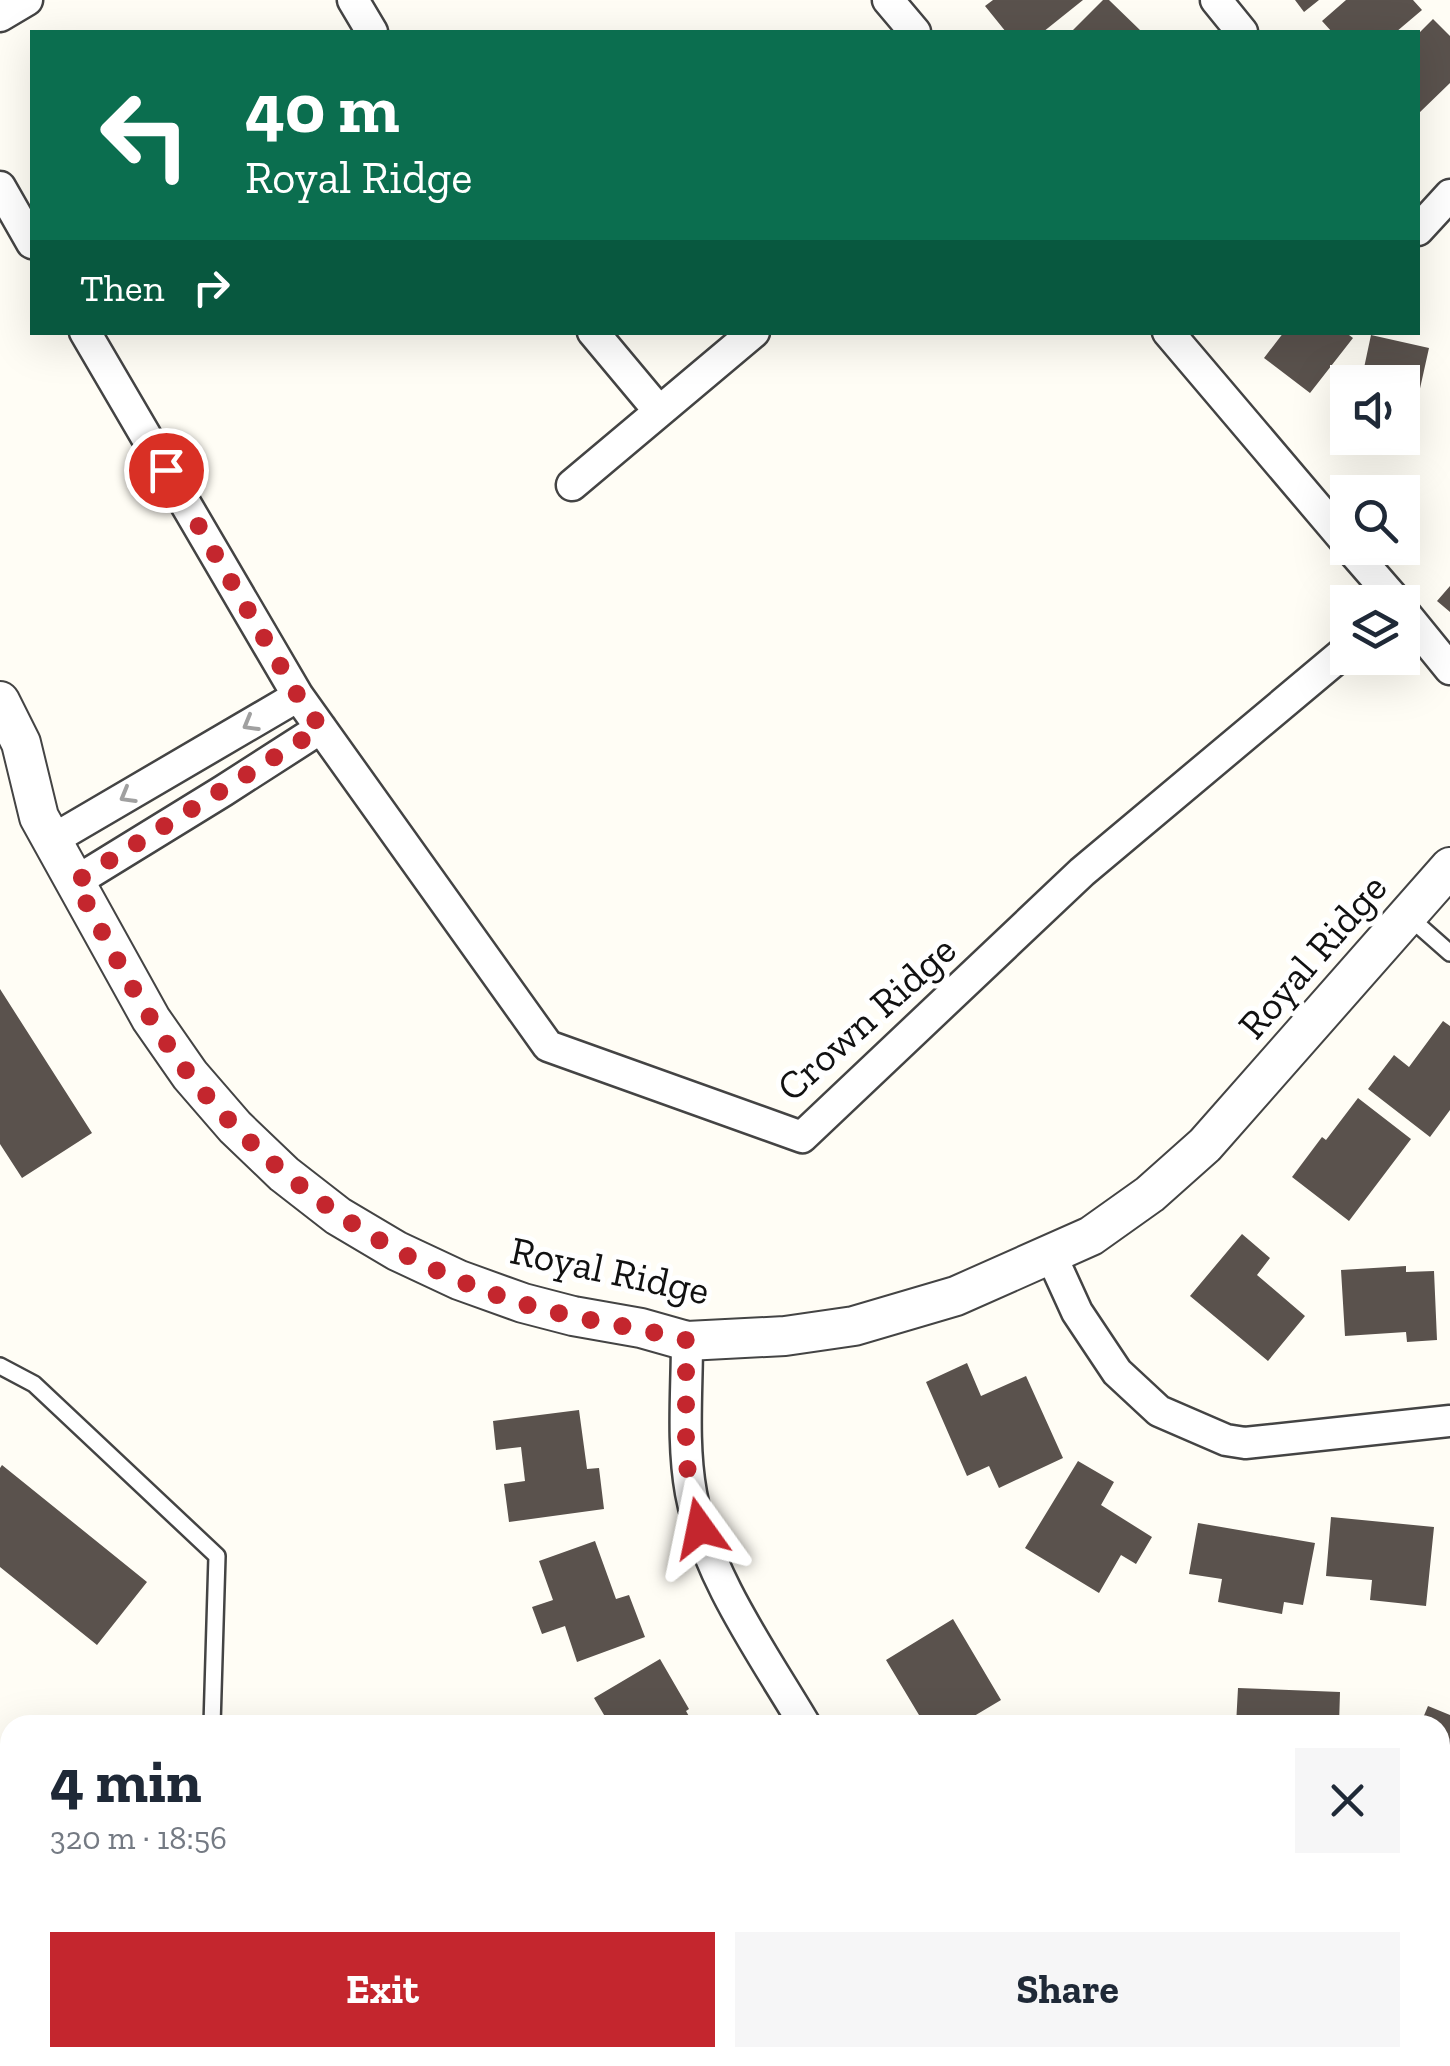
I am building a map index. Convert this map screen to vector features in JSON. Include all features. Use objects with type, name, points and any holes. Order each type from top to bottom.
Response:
[{"type":"street","points":[[0,16],[27,0]]},
{"type":"street","points":[[353,0],[371,30]]},
{"type":"street","points":[[888,0],[913,30]]},
{"type":"street","points":[[1216,0],[1240,30]]},
{"type":"street","points":[[0,188],[30,240]]},
{"type":"street","points":[[1420,228],[1450,195]]},
{"type":"street","name":"Crown Ridge","points":[[87,335],[298,696],[548,1046],[802,1137],[1082,872],[1330,664]]},
{"type":"street","points":[[596,335],[659,411]]},
{"type":"street","points":[[572,485],[750,335]]},
{"type":"street","points":[[1171,335],[1330,524]]},
{"type":"street","points":[[1365,565],[1382,585]]},
{"type":"street","points":[[1420,632],[1450,669]]},
{"type":"street","points":[[45,829],[298,696]]},
{"type":"street","name":"Royal Ridge","points":[[0,700],[21,743],[45,829],[152,1018],[190,1075],[272,1162],[338,1216],[397,1251],[459,1280],[556,1312],[686,1340],[785,1336],[854,1326],[956,1296],[1091,1236],[1150,1194],[1205,1146],[1450,868]]},
{"type":"street","points":[[75,882],[321,728]]},
{"type":"street","name":"Royal Ridge","points":[[0,782],[45,829]]},
{"type":"street","points":[[1051,1255],[1077,1312],[1117,1372],[1159,1411],[1226,1440],[1245,1443],[1450,1421]]},
{"type":"street","points":[[686,1340],[686,1462],[700,1528],[725,1588],[799,1715]]},
{"type":"lane","points":[[1407,916],[1450,953]]},
{"type":"lane","points":[[0,1366],[34,1384],[217,1556],[212,1715]]},
{"type":"building","points":[[993,0],[1083,0],[1046,30],[1004,30],[985,6]]},
{"type":"building","points":[[1103,0],[1109,0],[1140,30],[1073,30]]},
{"type":"building","points":[[1295,0],[1319,0],[1304,12]]},
{"type":"building","points":[[1346,0],[1413,0],[1422,10],[1398,30],[1330,30],[1322,21]]},
{"type":"building","points":[[1433,19],[1450,36],[1450,83],[1420,112],[1420,32]]},
{"type":"building","points":[[1282,335],[1349,335],[1353,338],[1310,393],[1264,358]]},
{"type":"building","points":[[1371,335],[1429,348],[1420,388],[1420,365],[1365,365]]},
{"type":"building","points":[[1450,586],[1450,612],[1437,601]]},
{"type":"building","points":[[0,989],[92,1133],[22,1178],[0,1144]]},
{"type":"building","points":[[1443,1021],[1450,1026],[1450,1110],[1430,1137],[1368,1089],[1394,1055],[1409,1067]]},
{"type":"building","points":[[1358,1098],[1411,1139],[1349,1221],[1292,1177]]},
{"type":"building","points":[[1242,1234],[1270,1258],[1257,1275],[1305,1316],[1268,1361],[1190,1296]]},
{"type":"building","points":[[1406,1266],[1406,1272],[1434,1271],[1437,1340],[1407,1342],[1406,1332],[1345,1336],[1341,1270]]},
{"type":"building","points":[[967,1363],[981,1396],[1026,1376],[1063,1458],[999,1488],[989,1466],[967,1476],[926,1382]]},
{"type":"building","points":[[579,1410],[587,1469],[599,1468],[604,1509],[509,1522],[504,1484],[525,1481],[521,1447],[496,1450],[493,1421]]},
{"type":"building","points":[[1078,1461],[1114,1482],[1101,1505],[1152,1537],[1136,1564],[1121,1555],[1099,1593],[1025,1548]]},
{"type":"building","points":[[2,1465],[147,1582],[97,1645],[0,1567]]},
{"type":"building","points":[[1331,1517],[1434,1527],[1426,1606],[1370,1600],[1372,1580],[1326,1576]]},
{"type":"building","points":[[1198,1523],[1315,1543],[1303,1605],[1284,1602],[1282,1614],[1218,1602],[1222,1579],[1189,1574]]},
{"type":"building","points":[[595,1541],[616,1599],[629,1595],[645,1637],[577,1662],[565,1626],[542,1634],[532,1607],[553,1600],[539,1561]]},
{"type":"building","points":[[953,1619],[1001,1700],[976,1715],[919,1715],[886,1660]]},
{"type":"building","points":[[660,1659],[689,1709],[688,1715],[604,1715],[594,1698]]},
{"type":"building","points":[[1238,1688],[1340,1692],[1339,1715],[1237,1715]]},
{"type":"building","points":[[1428,1706],[1450,1715],[1424,1715]]},
{"type":"route","points":[[166,470],[298,696],[321,728],[75,882],[152,1018],[190,1075],[235,1127],[284,1174],[338,1216],[397,1251],[459,1280],[523,1303],[686,1340],[686,1462],[700,1528]]}]
